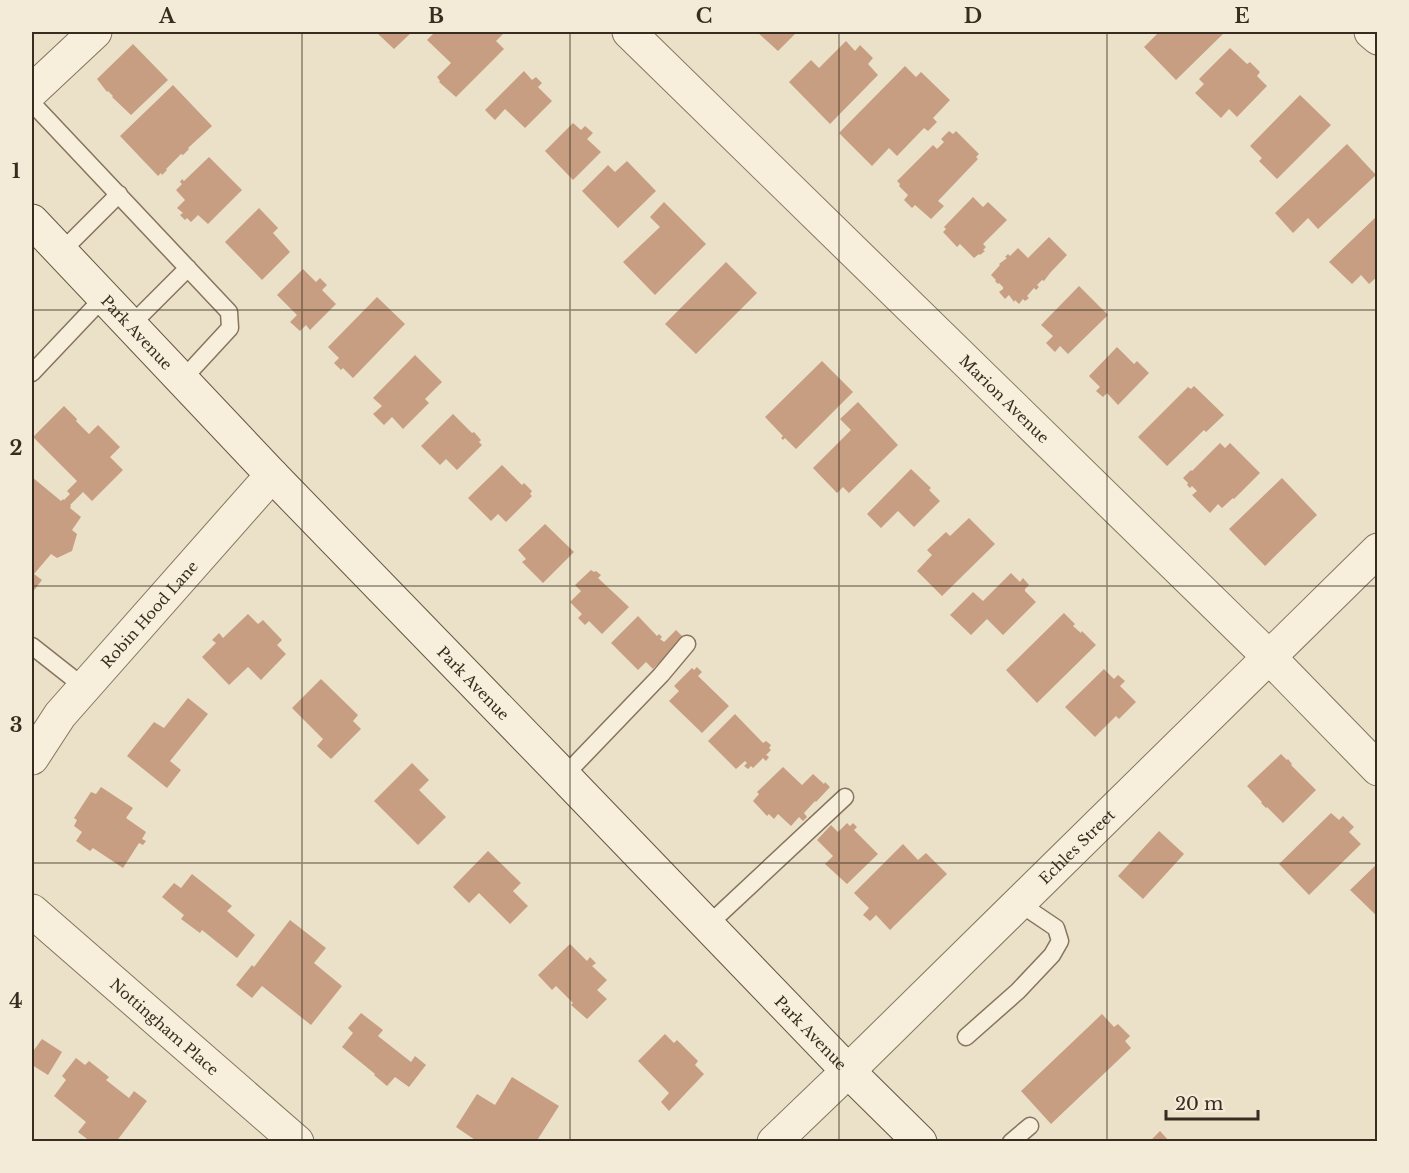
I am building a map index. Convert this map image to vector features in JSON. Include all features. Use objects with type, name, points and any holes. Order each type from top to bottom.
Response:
[{"type":"street","points":[[32,91],[95,32]]},
{"type":"street","name":"Marion Avenue","points":[[628,32],[1269,657],[1377,769]]},
{"type":"street","points":[[1371,32],[1377,38]]},
{"type":"street","name":"Park Avenue","points":[[32,221],[272,474],[848,1071],[920,1142]]},
{"type":"street","name":"Robin Hood Lane","points":[[32,759],[60,715],[272,474]]},
{"type":"street","name":"Echles Street","points":[[774,1142],[1377,550]]},
{"type":"street","name":"Nottingham Place","points":[[32,911],[297,1142]]},
{"type":"lane","points":[[32,103],[229,312],[230,328],[182,380]]},
{"type":"lane","points":[[61,252],[119,194]]},
{"type":"lane","points":[[130,326],[188,268]]},
{"type":"lane","points":[[32,373],[104,297]]},
{"type":"lane","points":[[564,776],[661,675],[687,644]]},
{"type":"lane","points":[[32,646],[84,687]]},
{"type":"lane","points":[[708,926],[845,797]]},
{"type":"lane","points":[[966,1037],[1018,991],[1052,955],[1060,941],[1056,928],[1019,903]]},
{"type":"lane","points":[[1011,1142],[1030,1126]]},
{"type":"building","points":[[376,32],[412,32],[394,49]]},
{"type":"building","points":[[435,32],[502,32],[504,33],[496,41],[504,49],[456,97],[439,82],[437,77],[451,63],[427,40]]},
{"type":"building","points":[[757,32],[797,32],[778,51]]},
{"type":"building","points":[[1159,32],[1225,32],[1176,80],[1144,47]]},
{"type":"building","points":[[846,41],[855,51],[860,45],[873,58],[868,64],[878,75],[830,124],[789,82],[811,60],[819,68]]},
{"type":"building","points":[[133,44],[168,80],[131,115],[97,79]]},
{"type":"building","points":[[1230,48],[1247,64],[1250,62],[1260,72],[1257,76],[1267,86],[1237,117],[1229,109],[1221,118],[1195,93],[1204,84],[1199,79]]},
{"type":"building","points":[[905,66],[916,77],[921,72],[950,100],[933,118],[937,122],[928,131],[924,128],[897,156],[889,148],[872,166],[839,133]]},
{"type":"building","points":[[524,71],[532,80],[536,77],[542,83],[538,87],[552,101],[525,128],[505,109],[495,120],[485,110]]},
{"type":"building","points":[[173,85],[212,126],[162,175],[161,173],[158,176],[120,136]]},
{"type":"building","points":[[1300,95],[1331,125],[1277,179],[1259,161],[1262,158],[1250,146]]},
{"type":"building","points":[[573,123],[581,130],[585,126],[593,133],[587,139],[601,152],[573,180],[545,151]]},
{"type":"building","points":[[949,131],[953,134],[956,131],[979,154],[976,157],[978,159],[938,201],[944,206],[931,219],[915,205],[912,208],[904,200],[908,195],[897,181],[933,145],[937,149],[944,142],[941,139]]},
{"type":"building","points":[[1347,144],[1376,175],[1318,229],[1308,218],[1293,233],[1275,213]]},
{"type":"building","points":[[209,157],[242,190],[208,224],[198,215],[191,222],[180,215],[183,213],[177,208],[185,200],[176,190],[182,184],[180,182],[182,179],[184,181]]},
{"type":"building","points":[[627,161],[656,191],[618,228],[582,191],[608,165],[615,172]]},
{"type":"building","points":[[973,197],[983,207],[988,202],[1007,220],[983,244],[986,247],[983,250],[985,251],[974,258],[960,244],[957,247],[943,232],[946,229],[944,227]]},
{"type":"building","points":[[664,202],[706,244],[655,295],[623,262],[660,227],[650,217]]},
{"type":"building","points":[[259,208],[278,228],[273,233],[290,252],[262,280],[225,242]]},
{"type":"building","points":[[1378,215],[1378,276],[1369,284],[1361,275],[1352,284],[1329,262]]},
{"type":"building","points":[[1049,237],[1067,255],[1044,281],[1042,280],[1037,285],[1039,287],[1036,290],[1034,288],[1025,301],[1023,299],[1019,304],[1015,300],[1014,302],[1009,295],[1005,299],[999,292],[1003,287],[991,275],[1008,254],[1010,256],[1018,248],[1028,258]]},
{"type":"building","points":[[726,262],[757,293],[696,354],[665,324]]},
{"type":"building","points":[[303,269],[316,282],[320,278],[327,285],[322,290],[336,304],[310,330],[306,325],[300,331],[290,322],[297,315],[277,295]]},
{"type":"building","points":[[1079,286],[1108,315],[1068,354],[1060,346],[1055,352],[1046,343],[1053,336],[1041,325]]},
{"type":"building","points":[[377,297],[405,324],[353,378],[334,363],[339,358],[328,347]]},
{"type":"building","points":[[1117,347],[1134,364],[1137,361],[1149,373],[1118,405],[1107,393],[1103,397],[1096,391],[1100,387],[1089,376]]},
{"type":"building","points":[[415,355],[442,382],[425,399],[429,403],[403,429],[392,417],[384,425],[373,414],[382,406],[373,398]]},
{"type":"building","points":[[822,361],[853,392],[796,449],[785,438],[783,440],[781,438],[783,436],[765,417]]},
{"type":"building","points":[[1194,386],[1224,415],[1206,432],[1204,430],[1167,466],[1138,437],[1188,387],[1191,389]]},
{"type":"building","points":[[858,402],[898,445],[849,493],[843,487],[837,493],[813,468],[851,430],[840,419]]},
{"type":"building","points":[[64,406],[89,434],[98,425],[120,447],[110,457],[123,470],[92,501],[83,492],[70,505],[70,508],[81,517],[72,530],[77,534],[72,551],[57,558],[51,554],[34,574],[42,580],[32,593],[32,477],[61,501],[70,494],[67,491],[77,481],[33,437]]},
{"type":"building","points":[[453,414],[472,433],[474,432],[482,445],[457,470],[446,459],[440,465],[421,446]]},
{"type":"building","points":[[1220,443],[1225,448],[1230,443],[1260,473],[1234,499],[1222,508],[1218,504],[1210,513],[1192,495],[1197,491],[1192,486],[1190,488],[1183,478]]},
{"type":"building","points":[[502,465],[522,485],[524,483],[532,491],[530,494],[532,496],[506,522],[498,514],[491,521],[468,498]]},
{"type":"building","points":[[911,469],[931,488],[929,490],[940,501],[914,527],[898,511],[881,528],[867,514]]},
{"type":"building","points":[[1282,478],[1317,515],[1265,566],[1229,529]]},
{"type":"building","points":[[969,518],[995,544],[942,596],[917,571],[932,555],[927,550],[946,532],[950,536]]},
{"type":"building","points":[[545,524],[574,552],[543,583],[522,562],[526,559],[518,550]]},
{"type":"building","points":[[591,570],[601,575],[598,578],[629,607],[602,634],[589,621],[585,625],[578,618],[582,614],[570,602],[581,591],[575,585]]},
{"type":"building","points":[[1011,573],[1020,582],[1023,578],[1029,585],[1025,591],[1036,602],[1003,635],[987,619],[971,635],[950,615],[973,592],[983,601]]},
{"type":"building","points":[[1064,613],[1075,624],[1073,626],[1081,633],[1082,631],[1096,645],[1037,703],[1006,670]]},
{"type":"building","points":[[248,614],[258,624],[263,620],[282,640],[277,645],[286,654],[261,680],[248,667],[229,685],[202,657],[216,643],[212,640],[219,633],[223,638]]},
{"type":"building","points":[[638,616],[657,636],[659,634],[662,637],[660,639],[664,642],[676,630],[684,638],[653,669],[646,662],[638,670],[611,643]]},
{"type":"building","points":[[697,667],[702,672],[698,676],[729,706],[702,733],[669,701],[679,691],[674,686],[692,668],[694,670]]},
{"type":"building","points":[[1104,669],[1114,679],[1118,675],[1125,681],[1120,686],[1136,702],[1119,719],[1116,716],[1095,737],[1065,707]]},
{"type":"building","points":[[321,679],[358,715],[353,721],[361,729],[331,759],[317,746],[323,739],[292,708]]},
{"type":"building","points":[[188,698],[208,714],[170,761],[181,770],[167,788],[127,756],[154,722],[164,728]]},
{"type":"building","points":[[735,714],[763,743],[766,741],[771,745],[766,761],[763,758],[753,768],[751,766],[748,769],[744,766],[747,763],[745,761],[736,769],[708,741]]},
{"type":"building","points":[[1281,754],[1316,790],[1283,823],[1261,803],[1247,786]]},
{"type":"building","points":[[412,763],[429,780],[419,790],[446,817],[418,845],[374,801]]},
{"type":"building","points":[[783,767],[802,785],[813,774],[830,787],[804,813],[807,817],[803,821],[799,817],[791,826],[778,814],[774,819],[769,814],[767,816],[753,801],[759,794],[757,792]]},
{"type":"building","points":[[101,787],[133,808],[126,818],[146,832],[142,839],[146,841],[143,845],[139,843],[123,868],[93,848],[90,851],[76,841],[82,832],[74,826],[77,820],[74,818],[91,792],[96,794]]},
{"type":"building","points":[[1331,813],[1339,820],[1343,816],[1354,827],[1349,832],[1361,844],[1309,895],[1279,864]]},
{"type":"building","points":[[847,823],[850,826],[853,823],[857,827],[854,830],[878,854],[847,884],[825,864],[833,856],[817,840],[831,825],[838,832]]},
{"type":"building","points":[[1159,831],[1184,854],[1143,899],[1118,876]]},
{"type":"building","points":[[903,844],[918,860],[926,853],[947,874],[890,930],[876,915],[870,921],[863,915],[869,908],[854,893]]},
{"type":"building","points":[[488,851],[521,883],[513,891],[528,906],[510,924],[479,893],[469,903],[453,887]]},
{"type":"building","points":[[1378,863],[1378,917],[1350,890]]},
{"type":"building","points":[[192,874],[232,906],[227,911],[255,935],[237,958],[202,930],[200,933],[181,919],[184,915],[162,897],[174,883],[181,888]]},
{"type":"building","points":[[290,920],[326,948],[314,963],[342,986],[311,1025],[262,986],[252,998],[236,985],[252,965],[254,967]]},
{"type":"building","points":[[570,944],[587,961],[590,957],[596,963],[592,966],[607,980],[597,990],[607,999],[587,1019],[571,1005],[573,1003],[556,986],[552,990],[538,975]]},
{"type":"building","points":[[361,1013],[383,1030],[378,1036],[411,1062],[415,1056],[426,1065],[409,1087],[395,1077],[387,1086],[342,1047],[353,1033],[348,1028]]},
{"type":"building","points":[[1102,1014],[1114,1027],[1118,1024],[1130,1036],[1125,1041],[1131,1048],[1051,1124],[1021,1091]]},
{"type":"building","points":[[665,1034],[674,1043],[677,1040],[698,1061],[695,1065],[704,1074],[669,1111],[661,1102],[669,1093],[638,1061]]},
{"type":"building","points":[[42,1039],[62,1052],[48,1075],[32,1065],[32,1048],[34,1050]]},
{"type":"building","points":[[76,1058],[85,1065],[89,1061],[109,1077],[106,1080],[129,1098],[134,1091],[147,1101],[116,1142],[91,1142],[78,1132],[86,1122],[54,1096],[66,1080],[62,1076]]},
{"type":"building","points":[[512,1077],[559,1106],[536,1142],[478,1142],[456,1127],[477,1094],[495,1105]]},
{"type":"building","points":[[1160,1131],[1170,1142],[1149,1142]]}]
